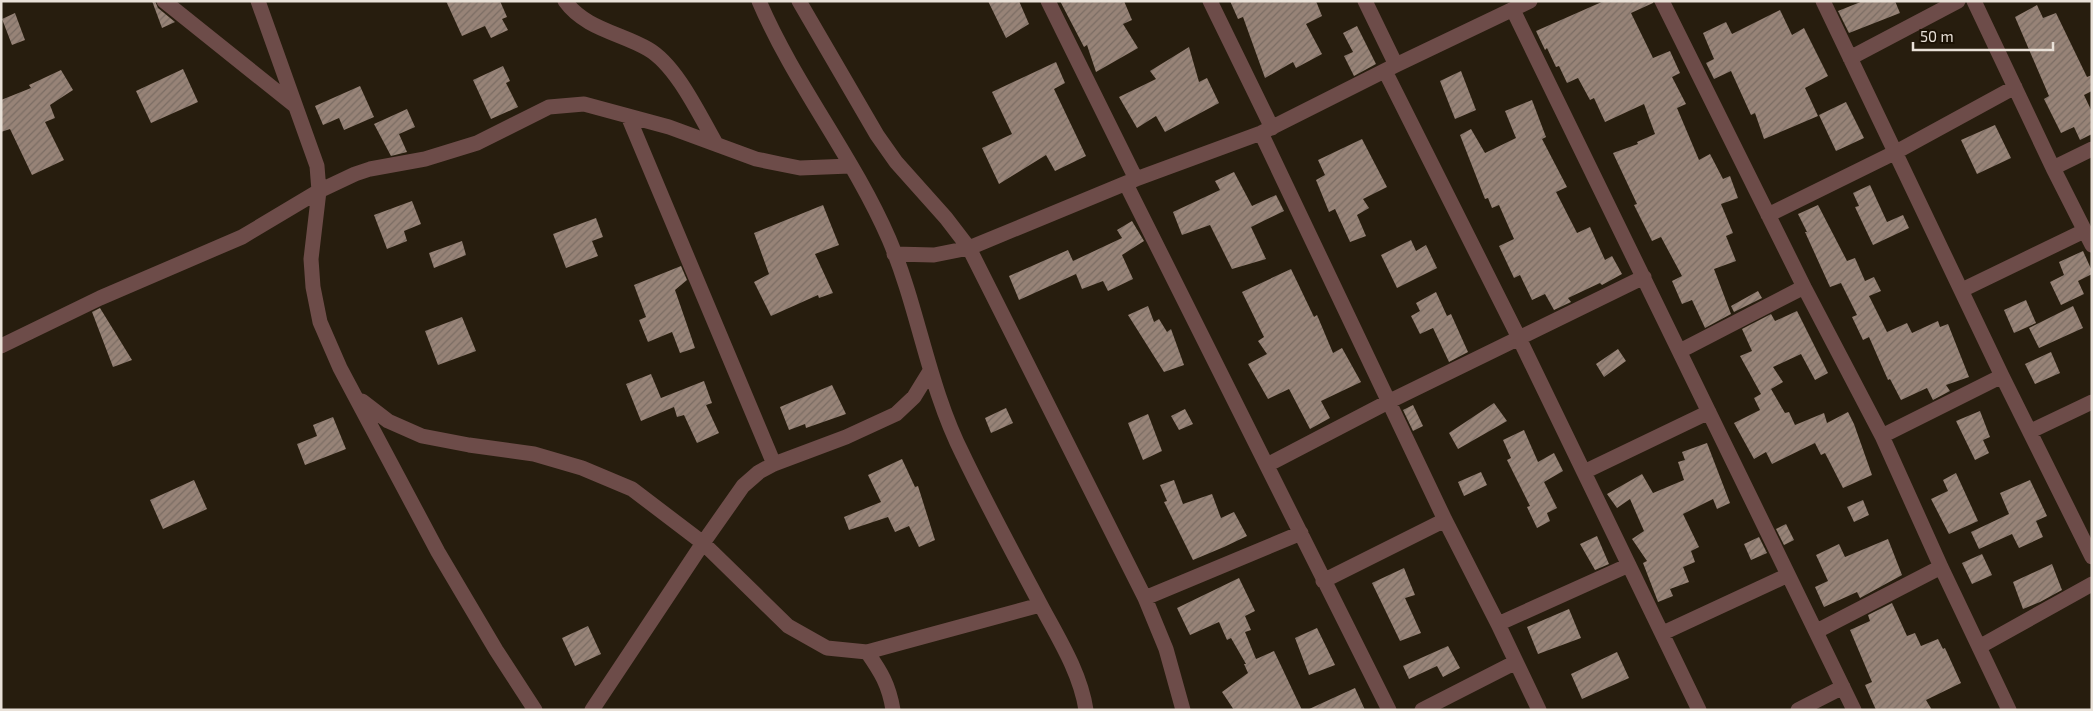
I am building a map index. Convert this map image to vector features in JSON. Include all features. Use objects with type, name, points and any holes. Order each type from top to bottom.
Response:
[{"type":"street","points":[[164,1],[295,106]]},
{"type":"street","points":[[258,1],[317,166],[319,191],[312,259],[313,287],[320,322],[340,368],[438,552],[496,650],[535,710]]},
{"type":"street","points":[[565,1],[570,8],[589,23],[649,49],[662,60],[672,70],[715,142]]},
{"type":"street","points":[[759,1],[803,88],[869,198],[894,254],[915,315],[930,371],[948,426],[1069,660],[1087,708]]},
{"type":"street","points":[[798,1],[878,136],[896,162],[946,218],[969,248],[1145,598],[1166,650],[1183,710]]},
{"type":"street","points":[[1048,1],[1131,181],[1267,465],[1323,581],[1389,710]]},
{"type":"street","points":[[1210,1],[1388,402],[1539,710]]},
{"type":"street","points":[[1365,1],[1391,68],[1699,710]]},
{"type":"street","points":[[1662,1],[1804,287],[1882,436],[1941,567],[2009,710]]},
{"type":"street","points":[[1823,1],[2002,376],[2092,557]]},
{"type":"street","points":[[1850,58],[1958,1]]},
{"type":"street","points":[[1974,1],[2053,168],[2092,245]]},
{"type":"street","points":[[894,254],[934,255],[969,248],[1131,181],[1267,130],[1522,4],[1644,277],[1854,710]]},
{"type":"street","points":[[1768,215],[1896,152],[2016,87]]},
{"type":"street","points":[[1,346],[100,298],[242,237],[319,191],[370,169],[426,159],[477,143],[549,107],[584,104],[715,142],[756,159],[800,168],[850,166]]},
{"type":"street","points":[[628,116],[774,464]]},
{"type":"street","points":[[2053,168],[2092,149]]},
{"type":"street","points":[[1962,290],[2084,231]]},
{"type":"street","points":[[1267,465],[1388,402],[1644,277]]},
{"type":"street","points":[[1680,351],[1804,287]]},
{"type":"street","points":[[592,710],[743,486],[759,472],[774,464],[846,437],[896,414],[914,397],[930,371]]},
{"type":"street","points":[[1882,436],[2002,376]]},
{"type":"street","points":[[356,397],[388,421],[422,436],[469,446],[534,454],[582,468],[632,489],[703,543],[788,626],[827,648],[867,652],[1040,605]]},
{"type":"street","points":[[2031,432],[2092,402]]},
{"type":"street","points":[[1584,472],[1710,412]]},
{"type":"street","points":[[1323,581],[1445,520]]},
{"type":"street","points":[[1145,598],[1301,533]]},
{"type":"street","points":[[1498,624],[1629,565]]},
{"type":"street","points":[[1816,631],[1941,567]]},
{"type":"street","points":[[1663,633],[1788,575]]},
{"type":"street","points":[[1979,647],[2092,584]]},
{"type":"street","points":[[867,652],[884,676],[890,694],[892,710]]},
{"type":"street","points":[[1422,710],[1516,662]]},
{"type":"street","points":[[1798,710],[1843,688]]},
{"type":"building","points":[[152,1],[155,1],[158,8],[175,22],[162,28]]},
{"type":"building","points":[[446,1],[500,1],[507,17],[502,19],[508,30],[491,38],[485,26],[462,36]]},
{"type":"building","points":[[988,1],[1019,1],[1029,24],[1006,38]]},
{"type":"building","points":[[1060,1],[1124,1],[1132,20],[1123,24],[1138,48],[1096,72],[1087,45],[1084,47]]},
{"type":"building","points":[[1230,1],[1316,1],[1322,16],[1306,24],[1322,54],[1296,68],[1293,62],[1265,78],[1243,17],[1238,19]]},
{"type":"building","points":[[1604,1],[1653,1],[1653,3],[1631,13],[1653,58],[1670,51],[1680,73],[1672,77],[1686,104],[1677,108],[1699,160],[1710,154],[1723,179],[1730,176],[1738,198],[1721,204],[1733,233],[1726,236],[1736,261],[1714,269],[1731,314],[1705,328],[1692,300],[1682,304],[1672,281],[1682,276],[1661,237],[1652,241],[1634,205],[1637,204],[1613,153],[1638,144],[1637,142],[1655,134],[1644,104],[1605,122],[1594,98],[1590,100],[1578,78],[1567,83],[1559,66],[1556,67],[1547,48],[1545,50],[1536,31]]},
{"type":"building","points":[[1863,1],[1895,1],[1900,13],[1849,33],[1838,11]]},
{"type":"building","points":[[2037,5],[2043,18],[2056,13],[2087,77],[2092,75],[2092,91],[2084,95],[2092,112],[2092,134],[2080,140],[2074,127],[2061,133],[2044,99],[2049,96],[2015,17]]},
{"type":"building","points":[[1780,10],[1792,35],[1804,28],[1828,76],[1805,88],[1818,116],[1764,139],[1755,113],[1751,115],[1731,71],[1714,79],[1706,63],[1714,59],[1703,33],[1726,22],[1732,34]]},
{"type":"building","points":[[15,13],[25,40],[12,45],[2,19]]},
{"type":"building","points":[[1357,26],[1376,64],[1354,76],[1344,56],[1353,52],[1343,33]]},
{"type":"building","points":[[1189,47],[1199,82],[1207,78],[1219,103],[1165,132],[1156,116],[1137,128],[1119,97],[1156,79],[1150,71]]},
{"type":"building","points":[[1056,62],[1065,83],[1054,89],[1086,156],[1055,171],[1046,155],[999,184],[982,148],[1012,134],[992,92]]},
{"type":"building","points":[[503,66],[510,81],[506,83],[518,107],[491,119],[473,80]]},
{"type":"building","points":[[183,69],[198,102],[151,123],[136,91]]},
{"type":"building","points":[[61,70],[73,90],[50,105],[55,118],[45,122],[64,160],[32,175],[10,129],[1,132],[1,100],[31,88],[29,85]]},
{"type":"building","points":[[1461,71],[1476,110],[1455,119],[1440,81]]},
{"type":"building","points":[[360,86],[374,117],[344,130],[339,118],[323,125],[315,106]]},
{"type":"building","points":[[1532,100],[1546,137],[1542,139],[1567,187],[1556,192],[1577,233],[1590,227],[1605,260],[1612,256],[1622,274],[1602,285],[1600,283],[1568,298],[1571,302],[1554,310],[1545,294],[1532,300],[1520,275],[1514,278],[1499,246],[1514,239],[1499,205],[1492,208],[1488,198],[1485,199],[1460,135],[1471,129],[1485,153],[1516,138],[1505,111]]},
{"type":"building","points":[[1846,102],[1864,138],[1836,151],[1819,115]]},
{"type":"building","points":[[407,109],[415,127],[399,134],[407,152],[391,156],[374,124]]},
{"type":"building","points":[[1995,125],[2011,158],[1977,174],[1961,140]]},
{"type":"building","points":[[1362,139],[1387,187],[1363,199],[1369,208],[1357,215],[1366,236],[1350,242],[1335,209],[1329,212],[1316,180],[1325,175],[1318,160]]},
{"type":"building","points":[[1234,172],[1252,206],[1276,195],[1284,211],[1251,227],[1266,259],[1232,269],[1210,225],[1182,235],[1173,212],[1220,190],[1215,181]]},
{"type":"building","points":[[1870,185],[1887,222],[1903,215],[1909,228],[1873,245],[1855,207],[1859,206],[1853,193]]},
{"type":"building","points":[[412,201],[421,224],[404,231],[407,241],[387,249],[374,215]]},
{"type":"building","points":[[823,205],[839,245],[815,254],[833,293],[819,298],[818,295],[771,316],[754,282],[769,274],[754,233]]},
{"type":"building","points":[[1818,205],[1847,261],[1855,258],[1865,281],[1874,277],[1881,291],[1869,296],[1887,332],[1907,323],[1912,333],[1938,321],[1940,327],[1948,324],[1969,377],[1946,385],[1950,391],[1933,400],[1927,388],[1901,400],[1890,379],[1888,380],[1869,337],[1863,340],[1852,317],[1857,315],[1841,283],[1830,287],[1805,232],[1807,232],[1798,214]]},
{"type":"building","points":[[596,218],[603,237],[592,241],[598,256],[566,268],[553,234]]},
{"type":"building","points":[[1132,221],[1144,241],[1122,255],[1133,279],[1108,291],[1103,281],[1082,289],[1076,274],[1019,300],[1009,276],[1068,250],[1073,261],[1122,238],[1117,230]]},
{"type":"building","points":[[1411,240],[1416,251],[1426,245],[1437,268],[1397,288],[1381,255]]},
{"type":"building","points":[[462,241],[466,255],[434,268],[429,253]]},
{"type":"building","points":[[2083,251],[2092,271],[2092,274],[2078,281],[2084,294],[2061,305],[2050,282],[2064,275],[2059,262]]},
{"type":"building","points":[[681,266],[687,280],[675,290],[695,348],[680,353],[672,332],[648,342],[639,320],[646,317],[634,285]]},
{"type":"building","points":[[1291,269],[1314,317],[1317,315],[1333,353],[1342,348],[1361,382],[1321,401],[1330,418],[1310,429],[1289,389],[1268,399],[1248,364],[1267,354],[1258,341],[1264,337],[1242,292]]},
{"type":"building","points":[[1758,291],[1762,298],[1734,312],[1731,306]]},
{"type":"building","points":[[1436,292],[1447,316],[1451,314],[1468,352],[1449,362],[1433,328],[1420,334],[1411,316],[1420,311],[1416,303]]},
{"type":"building","points":[[2026,300],[2036,323],[2014,333],[2004,310]]},
{"type":"building","points":[[1148,306],[1154,322],[1159,319],[1167,332],[1171,329],[1184,365],[1164,372],[1128,315]]},
{"type":"building","points":[[2073,306],[2083,328],[2039,348],[2029,328]]},
{"type":"building","points":[[100,308],[132,360],[113,367],[92,312]]},
{"type":"building","points":[[1797,311],[1828,373],[1815,380],[1801,354],[1773,367],[1783,382],[1771,389],[1785,413],[1789,412],[1795,425],[1824,413],[1827,423],[1848,412],[1872,475],[1843,488],[1825,453],[1821,455],[1815,443],[1772,464],[1766,452],[1754,459],[1734,423],[1760,410],[1754,398],[1761,394],[1740,356],[1752,351],[1742,329],[1771,314],[1775,321]]},
{"type":"building","points":[[462,317],[476,351],[438,365],[425,331]]},
{"type":"building","points":[[1618,349],[1626,361],[1604,377],[1596,364]]},
{"type":"building","points":[[2051,352],[2060,373],[2035,384],[2025,364]]},
{"type":"building","points":[[651,374],[661,398],[704,381],[712,403],[706,405],[719,433],[697,443],[684,415],[677,417],[674,407],[641,421],[626,384]]},
{"type":"building","points":[[832,385],[846,414],[806,428],[805,424],[789,430],[780,407]]},
{"type":"building","points":[[1494,403],[1507,421],[1458,449],[1449,433]]},
{"type":"building","points":[[1413,405],[1423,426],[1413,431],[1403,410]]},
{"type":"building","points":[[1006,408],[1013,423],[991,433],[985,418]]},
{"type":"building","points":[[1185,409],[1193,424],[1179,430],[1171,416]]},
{"type":"building","points":[[1980,411],[1990,437],[1983,440],[1989,453],[1975,460],[1956,421]]},
{"type":"building","points":[[1148,414],[1162,451],[1143,460],[1128,423]]},
{"type":"building","points":[[333,417],[346,449],[305,465],[297,444],[317,436],[313,425]]},
{"type":"building","points":[[1524,430],[1538,462],[1554,453],[1563,471],[1544,482],[1557,508],[1547,513],[1550,521],[1537,528],[1527,507],[1530,506],[1507,460],[1511,458],[1503,440]]},
{"type":"building","points":[[1707,443],[1730,503],[1717,509],[1713,499],[1683,514],[1699,547],[1691,551],[1695,562],[1683,567],[1689,582],[1670,589],[1673,596],[1658,602],[1643,563],[1647,561],[1632,539],[1644,531],[1630,499],[1617,508],[1607,494],[1642,474],[1653,493],[1684,480],[1678,462],[1685,460],[1682,452]]},
{"type":"building","points":[[902,459],[915,487],[918,486],[935,540],[919,547],[909,526],[895,532],[888,517],[849,530],[844,517],[881,502],[868,475]]},
{"type":"building","points":[[1481,472],[1487,485],[1464,496],[1458,482]]},
{"type":"building","points":[[1956,473],[1978,521],[1949,534],[1931,499],[1948,491],[1943,480]]},
{"type":"building","points":[[194,480],[207,509],[163,529],[150,500]]},
{"type":"building","points":[[1174,480],[1183,504],[1212,494],[1221,518],[1234,512],[1247,536],[1193,560],[1164,502],[1167,501],[1160,485]]},
{"type":"building","points":[[2030,480],[2047,516],[2036,521],[2043,537],[2019,548],[2012,534],[1979,549],[1971,532],[2009,514],[2000,493]]},
{"type":"building","points":[[1863,500],[1869,515],[1854,522],[1847,507]]},
{"type":"building","points":[[1786,524],[1794,540],[1784,545],[1776,529]]},
{"type":"building","points":[[1597,536],[1609,564],[1595,570],[1580,544]]},
{"type":"building","points":[[1759,537],[1767,553],[1751,560],[1744,544]]},
{"type":"building","points":[[1888,539],[1902,575],[1860,598],[1857,592],[1824,607],[1815,587],[1828,581],[1816,555],[1839,544],[1845,557]]},
{"type":"building","points":[[1982,554],[1992,575],[1972,584],[1962,563]]},
{"type":"building","points":[[2052,564],[2062,590],[2023,609],[2013,582]]},
{"type":"building","points":[[1404,568],[1415,595],[1405,598],[1421,633],[1400,641],[1372,583]]},
{"type":"building","points":[[1239,578],[1255,611],[1245,616],[1251,630],[1245,632],[1256,659],[1274,651],[1302,710],[1234,710],[1222,692],[1248,673],[1244,664],[1246,664],[1231,638],[1227,640],[1219,622],[1190,635],[1177,608]]},
{"type":"building","points":[[1892,603],[1907,636],[1915,633],[1921,646],[1938,639],[1943,649],[1945,648],[1961,683],[1926,700],[1932,710],[1876,710],[1865,685],[1872,682],[1850,630],[1870,621],[1868,615]]},
{"type":"building","points":[[1569,609],[1581,638],[1538,654],[1527,627]]},
{"type":"building","points":[[588,626],[601,654],[575,666],[562,638]]},
{"type":"building","points":[[1317,628],[1335,665],[1309,675],[1295,638]]},
{"type":"building","points":[[1448,646],[1460,668],[1443,677],[1437,666],[1409,679],[1403,666]]},
{"type":"building","points":[[1617,652],[1629,678],[1582,699],[1571,674]]},
{"type":"building","points":[[1355,688],[1365,710],[1307,710],[1344,693]]}]
